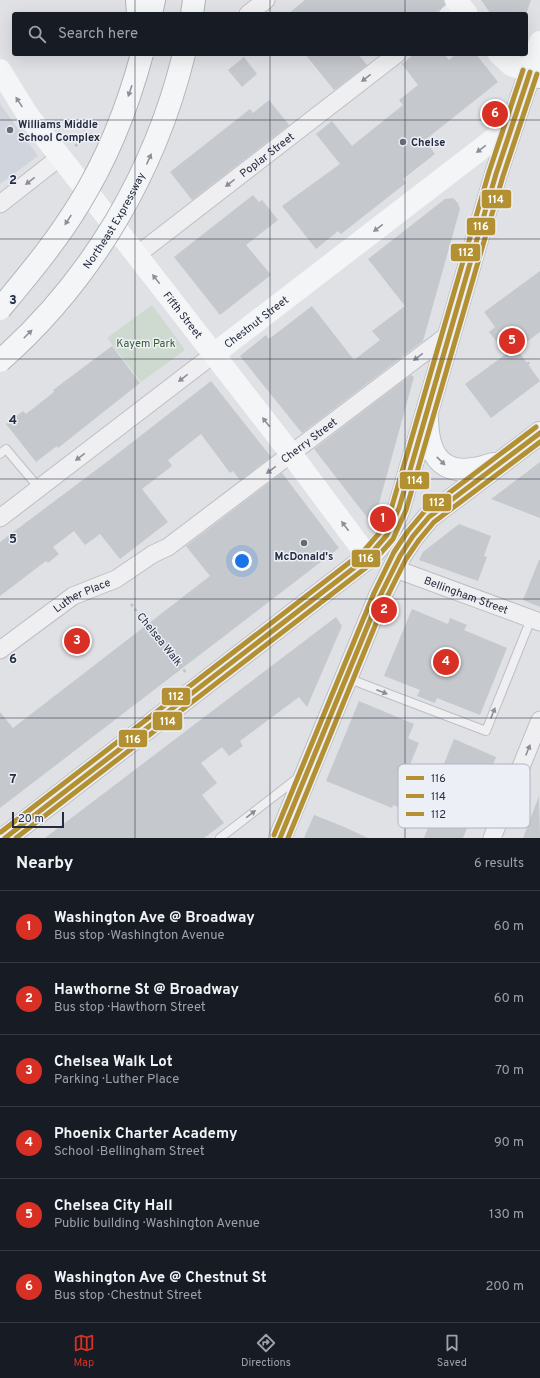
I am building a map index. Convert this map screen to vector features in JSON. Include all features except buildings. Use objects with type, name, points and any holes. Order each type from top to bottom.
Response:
[{"type":"main road","points":[[137,0],[138,12]]},
{"type":"main road","points":[[152,12],[154,0]]},
{"type":"main road","points":[[192,12],[194,0]]},
{"type":"main road","points":[[4,838],[368,557],[384,540],[395,520],[496,174],[512,125],[537,74],[540,42]]},
{"type":"main road","points":[[0,308],[43,256],[79,204],[112,139],[141,56]]},
{"type":"main road","name":"Northeast Expressway","points":[[0,361],[35,328],[68,291],[89,263],[116,221],[154,147],[171,100],[183,56]]},
{"type":"main road","points":[[501,56],[511,65],[537,74]]},
{"type":"main road","name":"Fifth Street","points":[[0,70],[27,114],[292,454],[368,557]]},
{"type":"main road","name":"Chestnut Street","points":[[214,354],[512,125]]},
{"type":"main road","points":[[426,412],[431,445],[439,460],[446,466],[469,471],[507,458]]},
{"type":"main road","points":[[280,838],[307,770],[393,568],[413,536],[429,517],[540,433]]},
{"type":"street","points":[[251,12],[266,0]]},
{"type":"street","name":"Poplar Street","points":[[137,255],[394,56]]},
{"type":"street","points":[[0,204],[60,157]]},
{"type":"street","name":"Cherry Street","points":[[168,547],[449,334]]},
{"type":"street","name":"Chestnut Street","points":[[0,518],[214,354]]},
{"type":"street","name":"Luther Place","points":[[0,650],[73,596],[116,578],[153,554],[168,547]]},
{"type":"street","name":"Bellingham Street","points":[[393,568],[536,621]]},
{"type":"street","points":[[522,764],[540,720]]},
{"type":"street","points":[[492,838],[496,828]]},
{"type":"lane","points":[[0,454],[6,449],[39,488]]},
{"type":"lane","points":[[346,677],[486,731],[536,621]]},
{"type":"lane","points":[[220,838],[307,770]]},
{"type":"path","name":"Chelsea Walk","points":[[131,604],[188,675]]},
{"type":"shaded area","name":"Williams Middle School Complex","points":[[0,104],[38,156],[0,184]]},
{"type":"green space","name":"Kayem Park","points":[[152,305],[185,350],[141,382],[107,338]]},
{"type":"transit line","name":"112","points":[[1,832],[363,552],[381,531],[392,506],[489,172],[523,70]]},
{"type":"transit line","name":"116","points":[[5,838],[368,557],[387,535],[399,508],[496,174],[530,72]]},
{"type":"transit line","name":"114","points":[[16,838],[372,563],[393,539],[406,510],[503,176],[537,74]]},
{"type":"transit line","name":"112","points":[[274,835],[374,593],[394,552],[408,531],[424,512],[536,427]]},
{"type":"transit line","name":"116","points":[[280,838],[380,596],[400,556],[413,536],[429,517],[540,433]]},
{"type":"transit line","name":"114","points":[[288,838],[386,599],[406,559],[434,522],[540,442]]},
{"type":"place","name":"Washington Ave @ Chestnut St","points":[[495,114]]},
{"type":"place","name":"Williams Middle School Complex","points":[[10,130]]},
{"type":"place","name":"Chelse","points":[[403,142]]},
{"type":"place","name":"Chelsea City Hall","points":[[512,341]]},
{"type":"place","name":"Washington Ave @ Broadway","points":[[383,519]]},
{"type":"place","name":"McDonald's","points":[[304,543]]},
{"type":"place","name":"Hawthorne St @ Broadway","points":[[384,610]]},
{"type":"place","name":"Chelsea Walk Lot","points":[[77,641]]},
{"type":"place","name":"Phoenix Charter Academy","points":[[446,662]]}]
